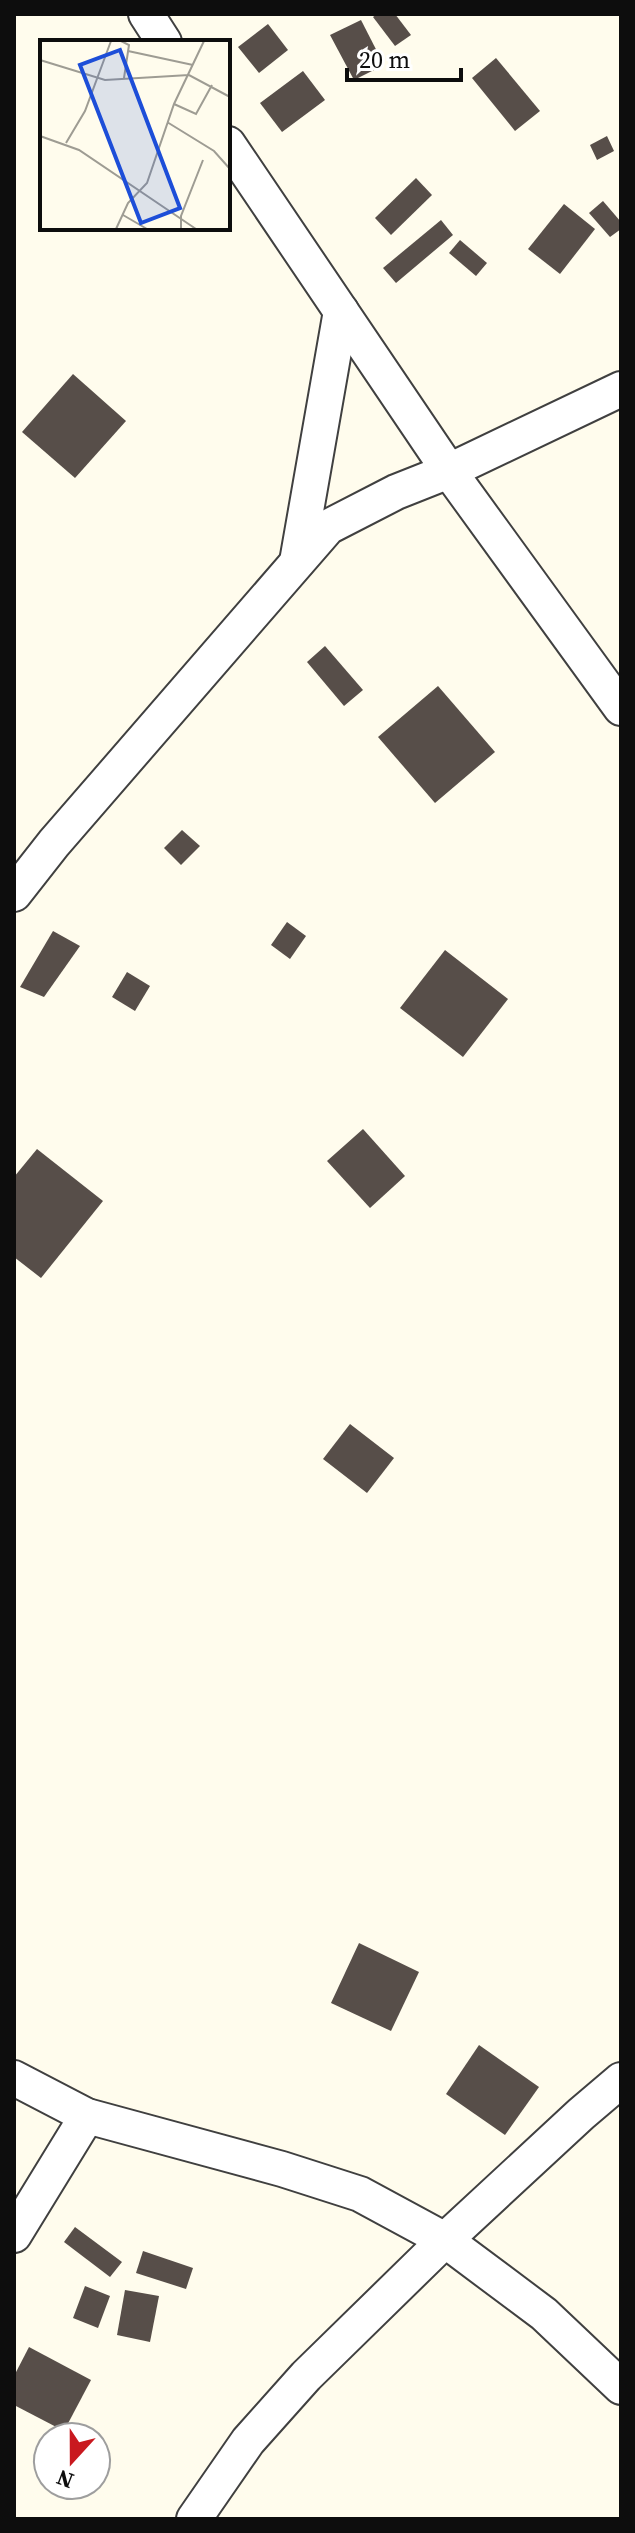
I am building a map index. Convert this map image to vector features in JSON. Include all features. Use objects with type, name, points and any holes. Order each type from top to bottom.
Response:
[{"type":"street","points":[[146,14],[163,40]]},
{"type":"street","points":[[230,147],[449,471],[621,708]]},
{"type":"street","points":[[297,563],[341,311]]},
{"type":"street","points":[[14,894],[64,831],[328,527],[396,492],[449,471],[621,389]]},
{"type":"street","points":[[14,2078],[87,2116],[282,2169],[360,2194],[445,2240],[544,2314],[621,2387]]},
{"type":"street","points":[[194,2519],[248,2441],[306,2376],[445,2240],[621,2080]]},
{"type":"street","points":[[14,2235],[87,2116]]},
{"type":"building","points":[[377,14],[395,14],[411,35],[395,46],[373,17]]},
{"type":"building","points":[[361,20],[384,65],[354,80],[330,35]]},
{"type":"building","points":[[268,24],[288,50],[259,73],[238,47]]},
{"type":"building","points":[[496,58],[540,111],[515,131],[472,78]]},
{"type":"building","points":[[303,71],[325,100],[282,132],[260,103]]},
{"type":"building","points":[[607,136],[614,151],[597,160],[590,145]]},
{"type":"building","points":[[416,178],[432,195],[391,235],[375,218]]},
{"type":"building","points":[[603,201],[621,222],[621,229],[610,237],[589,213]]},
{"type":"building","points":[[564,204],[595,229],[560,274],[528,249]]},
{"type":"building","points":[[441,220],[453,235],[396,283],[383,268]]},
{"type":"building","points":[[460,240],[487,263],[476,276],[449,253]]},
{"type":"building","points":[[73,374],[126,421],[75,478],[22,432]]},
{"type":"building","points":[[325,646],[363,690],[344,706],[307,662]]},
{"type":"building","points":[[438,686],[495,752],[435,803],[378,737]]},
{"type":"building","points":[[182,830],[200,846],[181,865],[164,848]]},
{"type":"building","points":[[287,922],[306,936],[290,959],[271,945]]},
{"type":"building","points":[[53,931],[80,946],[44,997],[20,987]]},
{"type":"building","points":[[445,950],[508,999],[463,1057],[400,1008]]},
{"type":"building","points":[[127,972],[150,986],[135,1011],[112,997]]},
{"type":"building","points":[[363,1129],[405,1176],[370,1208],[327,1161]]},
{"type":"building","points":[[37,1149],[103,1201],[41,1278],[14,1257],[14,1177]]},
{"type":"building","points":[[350,1424],[394,1458],[367,1493],[323,1459]]},
{"type":"building","points":[[359,1943],[419,1972],[391,2031],[331,2003]]},
{"type":"building","points":[[479,2045],[539,2087],[505,2135],[446,2094]]},
{"type":"building","points":[[75,2227],[122,2262],[110,2277],[64,2242]]},
{"type":"building","points":[[143,2251],[193,2268],[186,2289],[136,2273]]},
{"type":"building","points":[[85,2286],[110,2296],[98,2328],[73,2318]]},
{"type":"building","points":[[125,2290],[159,2296],[150,2342],[117,2335]]},
{"type":"building","points":[[29,2347],[91,2380],[69,2421],[45,2421],[14,2405],[14,2376]]}]
